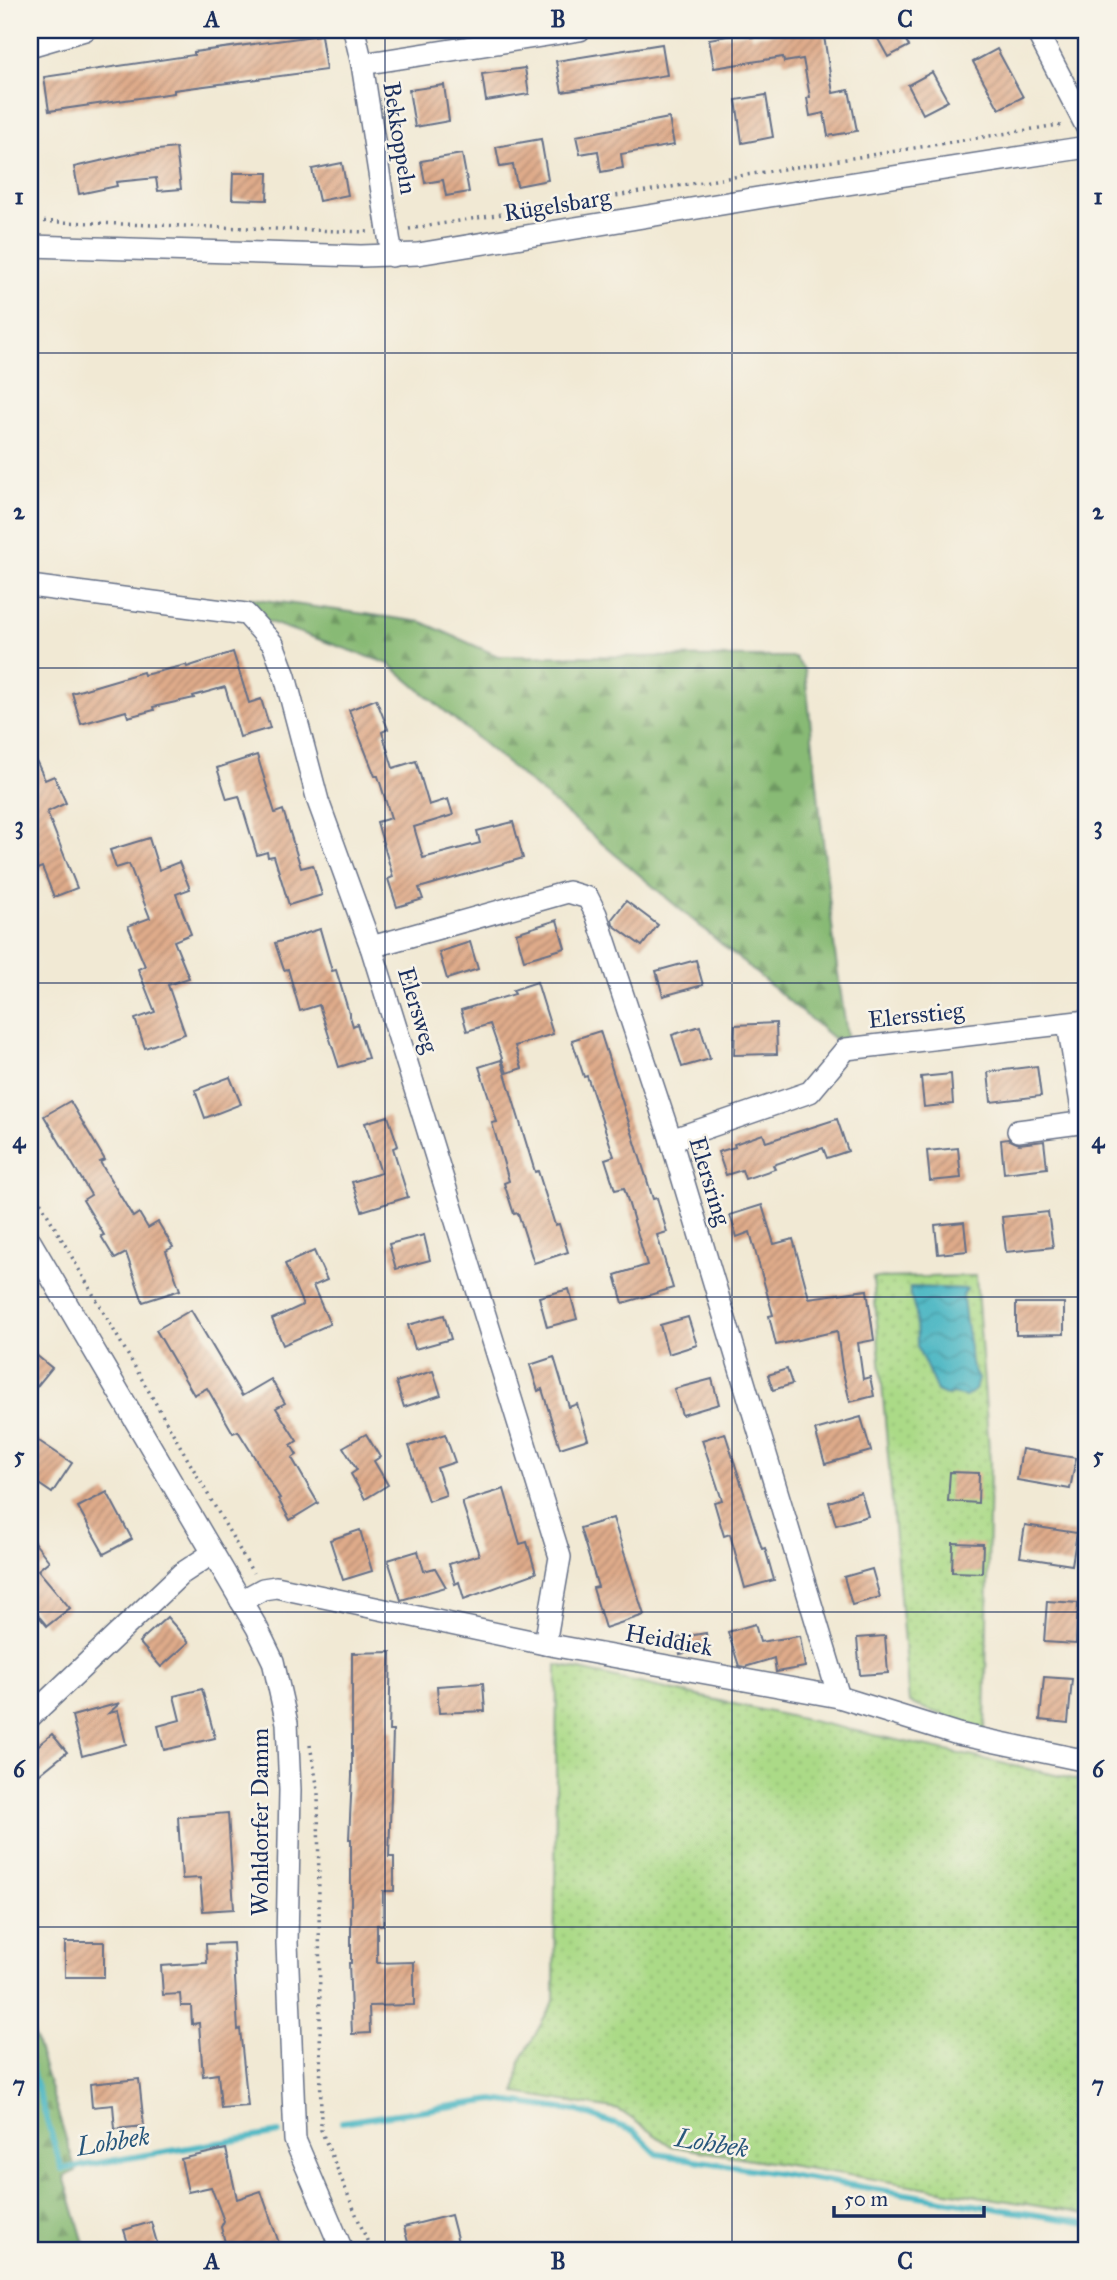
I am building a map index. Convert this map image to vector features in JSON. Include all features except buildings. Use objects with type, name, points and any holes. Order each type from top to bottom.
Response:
[{"type":"street","points":[[30,46],[85,30]]},
{"type":"street","name":"Bekkoppeln","points":[[354,30],[362,64],[392,256]]},
{"type":"street","points":[[362,64],[580,30]]},
{"type":"street","points":[[1036,30],[1079,129]]},
{"type":"street","name":"Rügelsbarg","points":[[30,246],[392,256],[418,254],[1087,147]]},
{"type":"street","name":"Elersweg","points":[[30,586],[246,614],[273,644],[285,676],[318,802],[371,947],[560,1557],[545,1644]]},
{"type":"street","name":"Elersring","points":[[371,947],[568,892],[588,898],[596,914],[671,1140],[839,1697]]},
{"type":"street","name":"Elersstieg","points":[[671,1140],[810,1092],[846,1049],[1078,1023],[1086,1122]]},
{"type":"street","points":[[1018,1131],[1086,1122]]},
{"type":"street","name":"Wohldorfer Damm","points":[[30,1241],[257,1628],[273,1661],[287,1723],[290,1790],[287,1943],[295,2140],[342,2250]]},
{"type":"street","points":[[30,1717],[181,1574],[213,1553]]},
{"type":"street","name":"Heiddiek","points":[[263,1589],[276,1587],[545,1644],[839,1697],[958,1734],[1087,1761]]},
{"type":"street","points":[[241,1601],[263,1589]]},
{"type":"path","points":[[30,221],[389,233],[1058,125],[1079,129]]},
{"type":"path","points":[[30,1184],[263,1589]]},
{"type":"path","points":[[309,1737],[318,1790],[321,2130],[371,2250]]},
{"type":"green space","points":[[251,598],[422,622],[498,656],[795,657],[805,671],[835,953],[847,1035],[853,1049],[846,1049],[389,664],[246,614]]},
{"type":"green space","points":[[976,1276],[990,1463],[985,1730],[909,1703],[873,1278]]},
{"type":"green space","points":[[557,1665],[1087,1782],[1087,2214],[671,2146],[619,2110],[516,2093],[520,2062],[554,2001]]},
{"type":"green space","points":[[30,2022],[76,2171],[64,2176],[86,2250],[30,2250]]},
{"type":"water","points":[[910,1287],[967,1289],[963,1295],[971,1363],[978,1379],[975,1390],[966,1397],[952,1394],[948,1396],[937,1391],[917,1346],[916,1313]]},
{"type":"waterway","name":"Lohbek","points":[[30,2065],[62,2169],[279,2133]]},
{"type":"waterway","name":"Lohbek","points":[[342,2122],[494,2100],[578,2111],[634,2131],[657,2154],[1087,2223]]}]
